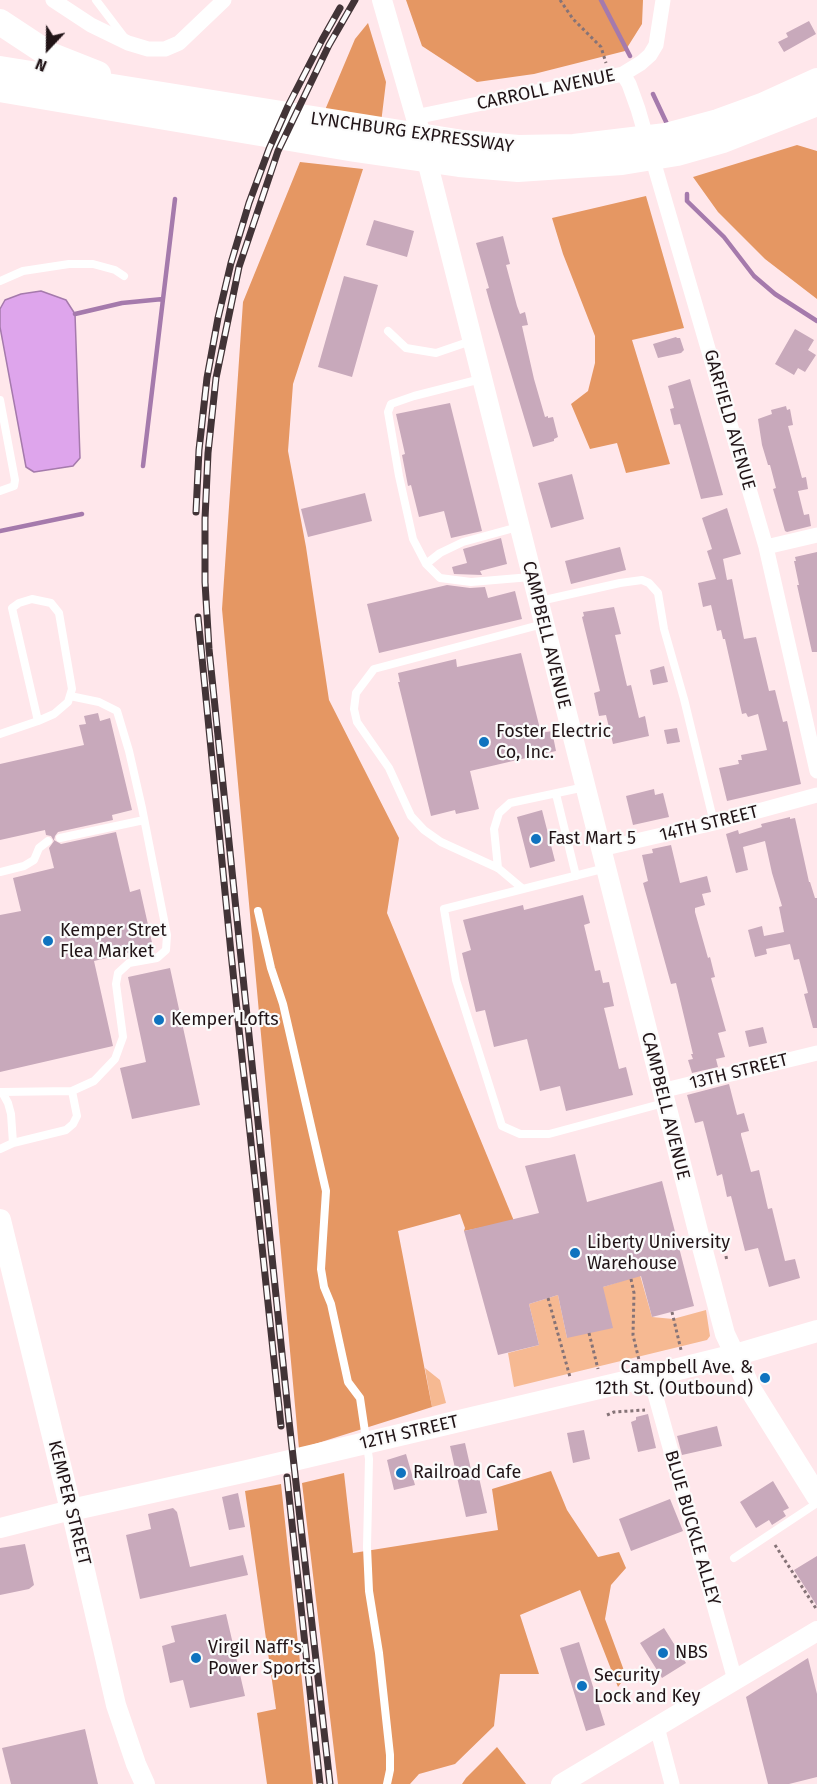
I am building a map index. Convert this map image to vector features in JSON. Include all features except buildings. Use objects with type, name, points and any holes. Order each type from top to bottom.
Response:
[{"type":"highway","points":[[0,22],[50,55],[158,95]]},
{"type":"highway","name":"LYNCHBURG EXPRESSWAY","points":[[0,69],[463,143],[518,148],[574,147],[620,153],[676,153],[762,106],[817,81]]},
{"type":"highway","name":"LYNCHBURG EXPRESSWAY","points":[[0,89],[205,122],[345,148],[459,164],[518,169],[620,153]]},
{"type":"highway","name":"LYNCHBURG EXPRESSWAY","points":[[720,131],[817,103]]},
{"type":"main road","name":"CAMPBELL AVENUE","points":[[382,0],[416,121],[725,1334],[749,1387],[817,1496]]},
{"type":"main road","name":"KEMPER STREET","points":[[0,1220],[5,1260],[71,1510],[116,1705],[145,1784]]},
{"type":"main road","name":"12TH STREET","points":[[0,1528],[366,1443],[644,1368],[735,1355],[817,1331]]},
{"type":"main road","points":[[561,1784],[817,1630]]},
{"type":"street","points":[[53,0],[91,25],[128,43],[148,49],[165,49],[179,43],[225,0]]},
{"type":"street","name":"CARROLL AVENUE","points":[[416,121],[616,75],[641,63],[656,45],[663,0]]},
{"type":"street","name":"GARFIELD AVENUE","points":[[616,75],[629,84],[638,109],[766,547],[817,771]]},
{"type":"street","points":[[766,547],[817,535]]},
{"type":"street","name":"14TH STREET","points":[[601,849],[714,823],[817,795]]},
{"type":"street","name":"13TH STREET","points":[[663,1097],[817,1053]]},
{"type":"street","name":"BLUE BUCKLE ALLEY","points":[[644,1368],[735,1680]]},
{"type":"street","points":[[657,1727],[672,1784]]},
{"type":"lane","points":[[96,0],[128,43]]},
{"type":"lane","points":[[0,281],[23,271],[69,264],[93,264],[115,270],[124,276]]},
{"type":"lane","points":[[388,332],[406,348],[436,353],[471,341]]},
{"type":"lane","points":[[481,379],[414,396],[392,404],[388,412],[413,539],[426,564],[440,578],[471,582],[531,577]]},
{"type":"lane","points":[[0,400],[15,480],[14,486],[0,491]]},
{"type":"lane","points":[[426,564],[440,553],[463,542],[518,527]]},
{"type":"lane","points":[[537,602],[620,583],[642,580],[649,583],[657,593],[664,630],[684,699],[714,823]]},
{"type":"lane","points":[[0,734],[38,721],[54,714],[68,702],[72,689],[59,613],[51,603],[32,599],[12,608],[38,721]]},
{"type":"lane","points":[[523,889],[498,868],[441,842],[424,830],[411,816],[389,768],[357,722],[354,709],[357,693],[374,669],[543,624]]},
{"type":"lane","points":[[13,1143],[11,1114],[1,1092],[72,1091],[94,1081],[115,1059],[123,1037],[116,984],[118,973],[129,963],[157,958],[166,950],[167,935],[144,820],[129,751],[117,711],[99,702],[70,696]]},
{"type":"lane","points":[[498,868],[494,829],[499,813],[510,803],[585,787]]},
{"type":"lane","points":[[556,794],[576,876]]},
{"type":"lane","points":[[60,838],[144,820]]},
{"type":"lane","points":[[0,872],[24,866],[34,860],[39,848],[48,841]]},
{"type":"lane","points":[[606,868],[444,909],[456,980],[502,1126],[520,1134],[549,1134],[663,1097]]},
{"type":"lane","points":[[258,911],[322,1168],[326,1191],[322,1278],[331,1304],[348,1382],[360,1398],[369,1459],[367,1547],[369,1592],[379,1653],[390,1755],[387,1784]]},
{"type":"lane","points":[[0,1149],[13,1143],[66,1130],[77,1116],[72,1091]]},
{"type":"lane","points":[[734,1558],[817,1503]]},
{"type":"path","points":[[560,0],[573,19],[601,47],[616,75]]},
{"type":"path","points":[[726,1256],[727,1262]]},
{"type":"path","points":[[631,1279],[634,1293],[633,1335],[644,1368]]},
{"type":"path","points":[[548,1298],[570,1377]]},
{"type":"path","points":[[672,1312],[681,1350]]},
{"type":"path","points":[[589,1333],[599,1370]]},
{"type":"path","points":[[613,1405],[614,1412]]},
{"type":"path","points":[[608,1415],[614,1412],[641,1410],[649,1412]]},
{"type":"path","points":[[775,1545],[817,1610]]},
{"type":"shaded area","points":[[406,0],[643,0],[642,24],[625,51],[534,74],[477,82],[422,46]]},
{"type":"shaded area","points":[[368,23],[386,82],[381,123],[325,110],[355,39]]},
{"type":"shaded area","points":[[797,145],[817,151],[817,299],[765,259],[718,212],[693,177]]},
{"type":"shaded area","points":[[300,162],[363,169],[293,384],[288,451],[306,547],[329,700],[399,838],[387,913],[514,1221],[464,1231],[460,1214],[398,1231],[432,1407],[299,1449],[222,609],[243,302]]},
{"type":"shaded area","points":[[646,196],[684,328],[632,340],[670,464],[626,473],[617,443],[590,449],[571,404],[588,391],[595,363],[595,336],[563,254],[552,218]]},
{"type":"shaded area","points":[[41,291],[66,300],[75,314],[80,458],[73,466],[34,472],[26,467],[0,327],[0,309],[5,300],[21,294]]},
{"type":"shaded area","points":[[640,1275],[652,1317],[673,1319],[706,1310],[710,1336],[707,1340],[514,1387],[508,1353],[539,1345],[529,1304],[558,1295],[567,1338],[603,1287]]},
{"type":"shaded area","points":[[425,1368],[440,1380],[446,1403],[432,1407]]},
{"type":"shaded area","points":[[551,1471],[567,1510],[598,1557],[619,1552],[626,1568],[611,1585],[605,1619],[626,1676],[618,1687],[580,1590],[520,1615],[539,1674],[500,1674],[494,1726],[455,1764],[419,1774],[410,1784],[338,1784],[302,1483],[344,1473],[353,1553],[498,1530],[492,1489]]},
{"type":"shaded area","points":[[281,1484],[313,1784],[267,1784],[257,1713],[276,1709],[245,1491]]},
{"type":"shaded area","points":[[497,1747],[526,1784],[462,1784],[466,1778]]},
{"type":"waterway","points":[[601,0],[630,56]]},
{"type":"waterway","points":[[653,94],[668,126]]},
{"type":"waterway","points":[[687,194],[687,201],[724,237],[754,276],[775,294],[817,321]]},
{"type":"waterway","points":[[143,466],[175,199]]},
{"type":"waterway","points":[[75,314],[122,303],[163,299]]},
{"type":"waterway","points":[[0,531],[82,514]]},
{"type":"railway","points":[[330,1784],[289,1421],[209,649],[205,582],[205,519],[208,453],[216,378],[239,267],[278,151],[329,45],[355,0]]},
{"type":"railway","points":[[196,512],[199,450],[207,378],[231,263],[249,203],[269,149],[288,106],[340,8]]},
{"type":"railway","points":[[198,617],[281,1426]]},
{"type":"railway","points":[[287,1477],[320,1784]]},
{"type":"place","name":"Foster Electric Co, Inc.","points":[[484,742]]},
{"type":"place","name":"Fast Mart 5","points":[[536,839]]},
{"type":"place","name":"Kemper Stret Flea Market","points":[[48,941]]},
{"type":"place","name":"Kemper Lofts","points":[[159,1020]]},
{"type":"place","name":"Liberty University Warehouse","points":[[575,1253]]},
{"type":"place","name":"Campbell Ave. & 12th St. (Outbound)","points":[[765,1378]]},
{"type":"place","name":"Railroad Cafe","points":[[401,1473]]},
{"type":"place","name":"NBS","points":[[663,1653]]},
{"type":"place","name":"Virgil Naff's Power Sports","points":[[196,1658]]},
{"type":"place","name":"Security Lock and Key","points":[[582,1686]]}]
